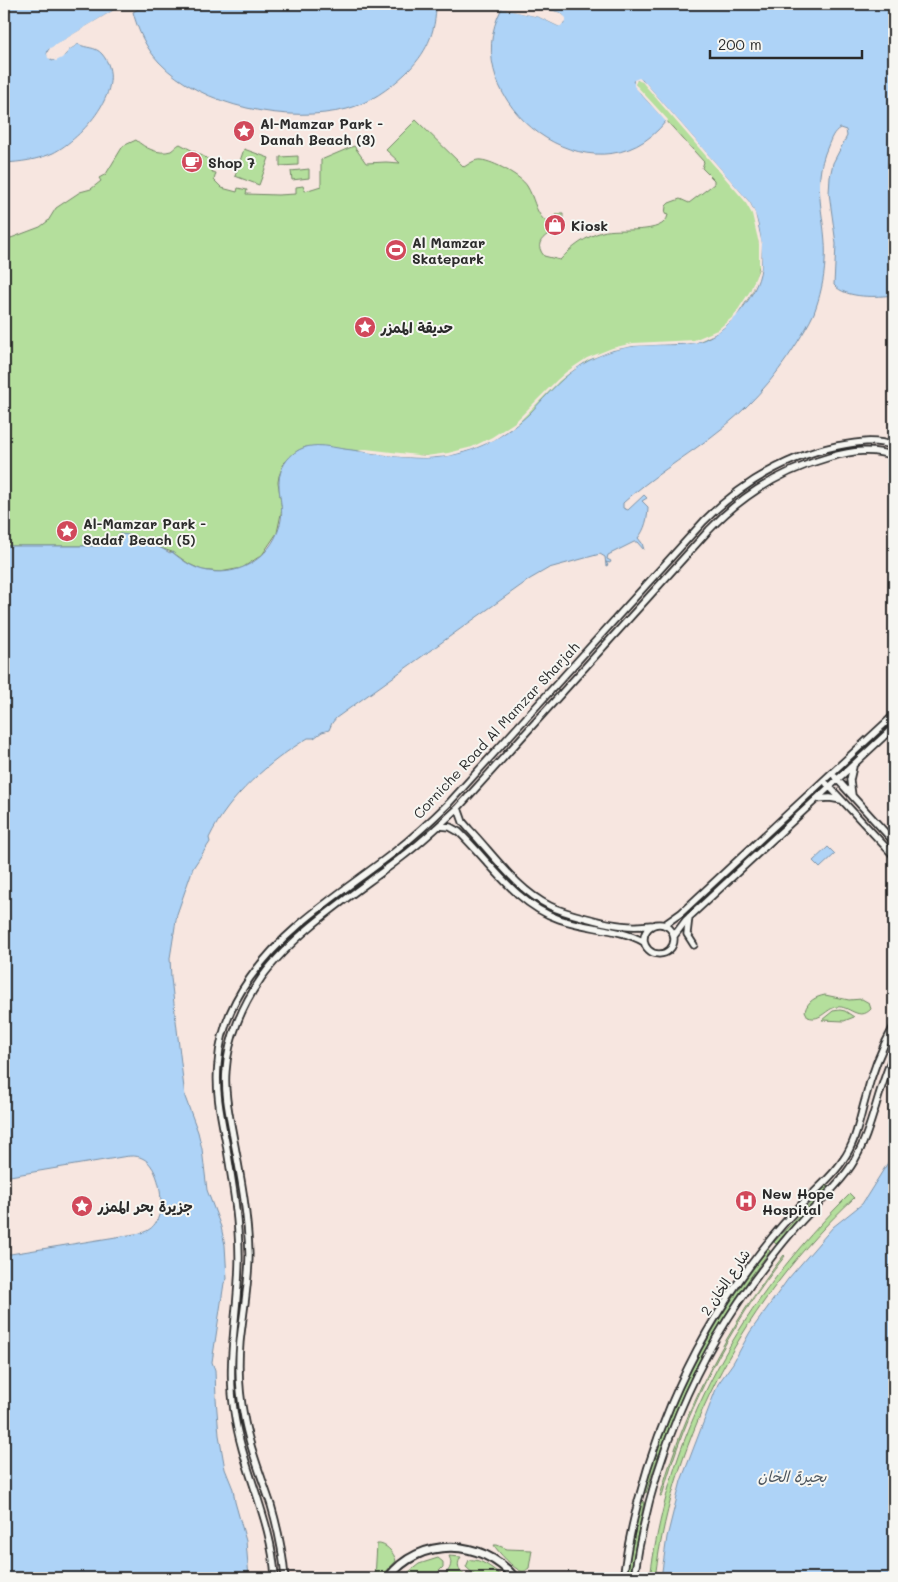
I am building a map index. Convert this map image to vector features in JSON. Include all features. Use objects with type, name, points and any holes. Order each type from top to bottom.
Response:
[{"type":"main road","points":[[388,1578],[400,1565],[417,1554],[440,1548],[456,1547],[471,1549],[486,1555],[500,1563],[515,1578]]},
{"type":"street","name":"Corniche Road Al Mamzar Sharjah","points":[[275,1578],[269,1532],[262,1505],[243,1452],[233,1404],[231,1354],[238,1289],[239,1258],[236,1213],[218,1090],[218,1062],[223,1034],[234,1006],[248,980],[273,949],[296,927],[407,842],[449,803],[704,521],[723,503],[752,481],[783,464],[810,453],[873,441],[894,446]]},
{"type":"street","name":"Corniche Road Al Mamzar Sharjah","points":[[285,1578],[282,1550],[275,1519],[250,1447],[242,1406],[240,1352],[249,1255],[241,1182],[226,1090],[226,1071],[230,1044],[254,988],[275,961],[302,935],[403,856],[458,808],[725,513],[753,492],[784,474],[817,461],[846,453],[870,450],[894,456]]},
{"type":"street","points":[[664,925],[680,913],[894,715]]},
{"type":"street","points":[[651,925],[645,933],[644,942],[649,951],[655,954],[662,954],[668,951],[672,946],[674,936],[689,916],[894,727]]},
{"type":"street","points":[[853,766],[850,780],[853,797]]},
{"type":"street","points":[[831,773],[894,842]]},
{"type":"street","points":[[823,780],[894,856]]},
{"type":"street","points":[[816,799],[830,798],[842,800]]},
{"type":"street","points":[[458,808],[463,822],[469,830],[519,883],[543,902],[565,912],[612,924],[636,927],[664,925],[671,930],[674,936]]},
{"type":"street","points":[[438,826],[450,827],[459,832],[514,891],[528,903],[543,912],[567,922],[627,935],[644,942]]},
{"type":"street","points":[[689,916],[687,934],[694,945]]},
{"type":"street","points":[[296,927],[302,935]]},
{"type":"street","name":"شارع الخان 2","points":[[623,1578],[630,1538],[646,1473],[665,1419],[689,1366],[721,1308],[750,1265],[788,1219],[838,1167],[855,1139],[876,1064],[894,1026]]},
{"type":"street","name":"شارع الخان 2","points":[[634,1578],[643,1526],[656,1476],[673,1426],[704,1361],[727,1319],[762,1269],[800,1222],[846,1173],[855,1159],[865,1137],[880,1089],[894,1054]]},
{"type":"street","points":[[838,1167],[846,1173]]},
{"type":"street","points":[[828,1179],[835,1186]]},
{"type":"street","points":[[232,1183],[241,1182]]},
{"type":"green space","name":"حديقة الممزر","points":[[639,78],[753,208],[762,257],[752,292],[736,317],[704,340],[653,345],[483,445],[438,457],[379,454],[320,446],[306,447],[297,451],[284,463],[279,476],[278,482],[282,509],[277,533],[262,555],[242,568],[220,572],[202,570],[189,564],[172,552],[120,534],[111,541],[97,546],[4,546],[4,243],[7,243],[5,235],[7,234],[11,238],[40,227],[48,221],[56,208],[80,192],[91,189],[101,181],[99,178],[106,174],[123,146],[136,140],[143,146],[161,152],[171,151],[180,144],[214,162],[212,172],[216,173],[214,180],[222,188],[237,192],[238,188],[247,190],[246,194],[296,194],[296,187],[303,186],[305,191],[321,186],[321,160],[354,146],[366,163],[400,163],[386,150],[416,120],[464,167],[477,160],[486,161],[519,178],[527,186],[544,220],[551,222],[557,214],[563,214],[562,221],[540,243],[540,249],[544,256],[560,260],[579,243],[596,234],[610,231],[640,230],[658,226],[665,222],[668,215],[665,214],[666,206],[669,203],[680,199],[689,203],[714,184],[714,180],[702,168],[704,162],[633,84]]},
{"type":"green space","points":[[244,149],[269,158],[259,185],[235,176]]},
{"type":"green space","points":[[298,156],[298,165],[280,166],[280,157]]},
{"type":"green space","points":[[309,169],[309,178],[292,180],[291,171]]},
{"type":"green space","points":[[825,995],[849,1000],[862,999],[869,1003],[871,1009],[867,1013],[858,1014],[846,1008],[837,1007],[816,1018],[808,1017],[805,1011],[810,1002],[815,998]]},
{"type":"green space","points":[[840,1010],[854,1017],[844,1021],[822,1020],[833,1011]]},
{"type":"green space","points":[[827,1185],[829,1187],[776,1244],[774,1242]]},
{"type":"green space","points":[[850,1194],[854,1198],[816,1237],[780,1279],[749,1324],[722,1371],[698,1420],[679,1471],[665,1524],[655,1578],[650,1578],[660,1522],[674,1469],[694,1418],[717,1369],[745,1322],[776,1277],[811,1235]]},
{"type":"green space","points":[[768,1249],[770,1251],[730,1307],[697,1366],[669,1428],[646,1493],[644,1492],[666,1426],[694,1365],[710,1335]]},
{"type":"green space","points":[[784,1255],[746,1311],[712,1370],[683,1431],[662,1496],[660,1496],[682,1431],[710,1370],[744,1311]]},
{"type":"green space","points":[[641,1501],[644,1502],[629,1578],[626,1578]]},
{"type":"green space","points":[[377,1544],[389,1549],[396,1561],[380,1578],[375,1578]]},
{"type":"green space","points":[[494,1545],[507,1549],[532,1550],[529,1568],[525,1571],[518,1570],[506,1560]]},
{"type":"green space","points":[[449,1556],[461,1557],[458,1563],[459,1569],[468,1578],[441,1578],[451,1566]]},
{"type":"green space","points":[[438,1558],[443,1562],[443,1567],[432,1578],[401,1578],[419,1564]]},
{"type":"green space","points":[[469,1560],[483,1563],[504,1578],[478,1578],[466,1567]]},
{"type":"water","points":[[4,4],[124,4],[48,50],[47,54],[52,61],[65,55],[78,44],[97,50],[102,54],[109,67],[110,81],[106,96],[98,111],[76,136],[53,153],[29,160],[4,163]]},
{"type":"water","points":[[147,4],[436,4],[436,15],[432,34],[419,59],[392,85],[371,99],[347,109],[324,113],[299,114],[273,113],[222,101],[177,78],[154,57],[140,32],[133,12]]},
{"type":"water","points":[[529,4],[894,4],[894,295],[854,295],[839,290],[834,285],[836,244],[829,193],[833,163],[847,136],[846,130],[840,128],[830,141],[820,176],[819,190],[825,262],[824,275],[814,313],[779,370],[748,406],[724,427],[655,477],[623,503],[623,508],[628,510],[644,495],[647,498],[642,501],[648,507],[647,519],[643,531],[638,538],[644,550],[637,542],[634,542],[608,555],[607,559],[611,561],[610,563],[606,562],[608,565],[606,566],[605,557],[600,554],[549,568],[530,579],[336,718],[329,730],[322,732],[314,738],[308,738],[293,747],[251,781],[227,808],[209,838],[210,842],[193,868],[177,914],[170,958],[185,1097],[198,1132],[207,1190],[221,1227],[225,1245],[227,1279],[224,1283],[212,1362],[215,1370],[219,1435],[225,1469],[233,1489],[246,1541],[249,1578],[4,1578],[4,1255],[141,1233],[151,1228],[157,1221],[161,1203],[159,1185],[153,1168],[148,1162],[137,1156],[4,1177],[4,546],[97,546],[111,541],[120,534],[146,540],[170,553],[172,552],[198,568],[221,572],[233,570],[255,560],[272,543],[278,532],[282,514],[279,477],[287,460],[299,450],[313,446],[324,446],[421,458],[459,454],[492,441],[512,428],[530,413],[564,378],[588,361],[611,351],[627,347],[697,342],[708,338],[729,323],[754,291],[761,268],[760,234],[750,203],[642,79],[633,81],[641,94],[666,121],[637,146],[604,154],[570,149],[539,133],[513,109],[496,78],[492,43],[502,8],[539,17],[558,26],[564,24],[561,13]]},
{"type":"water","points":[[828,847],[835,854],[820,868],[813,861]]},
{"type":"water","name":"بحيرة الخان","points":[[894,1153],[894,1578],[661,1578],[667,1537],[681,1481],[718,1384],[733,1363],[750,1332],[788,1279],[833,1227],[862,1204]]},
{"type":"pier","points":[[126,4],[125,6],[50,51],[50,57],[55,59],[71,45],[78,41],[81,42],[70,49],[62,58],[56,61],[48,58],[47,54],[50,48]]},
{"type":"pier","points":[[526,4],[561,13],[566,18],[566,21],[561,26],[558,26],[539,17],[499,8],[502,6],[540,15],[559,23],[563,21],[560,16]]},
{"type":"pier","points":[[639,78],[644,81],[739,190],[750,203],[755,213],[762,244],[761,268],[752,292],[736,317],[718,332],[695,343],[633,346],[613,350],[588,360],[559,381],[517,424],[494,440],[473,449],[449,456],[426,458],[401,457],[358,451],[366,449],[426,456],[472,447],[515,422],[566,372],[587,358],[612,348],[633,343],[694,340],[717,330],[734,316],[750,291],[759,268],[759,244],[752,214],[744,200],[642,82],[637,80],[635,84],[668,120],[667,123],[634,86],[634,80]]},
{"type":"place","name":"Al-Mamzar Park - Danah Beach (3)","points":[[244,131]]},
{"type":"place","name":"Shop 7","points":[[192,162]]},
{"type":"place","name":"Kiosk","points":[[555,225]]},
{"type":"place","name":"Al Mamzar Skatepark","points":[[396,250]]},
{"type":"place","name":"حديقة الممزر","points":[[365,327]]},
{"type":"place","name":"Al-Mamzar Park - Sadaf Beach (5)","points":[[67,531]]},
{"type":"place","name":"New Hope Hospital","points":[[746,1201]]},
{"type":"place","name":"جزيرة بحر الممزر","points":[[82,1206]]}]
